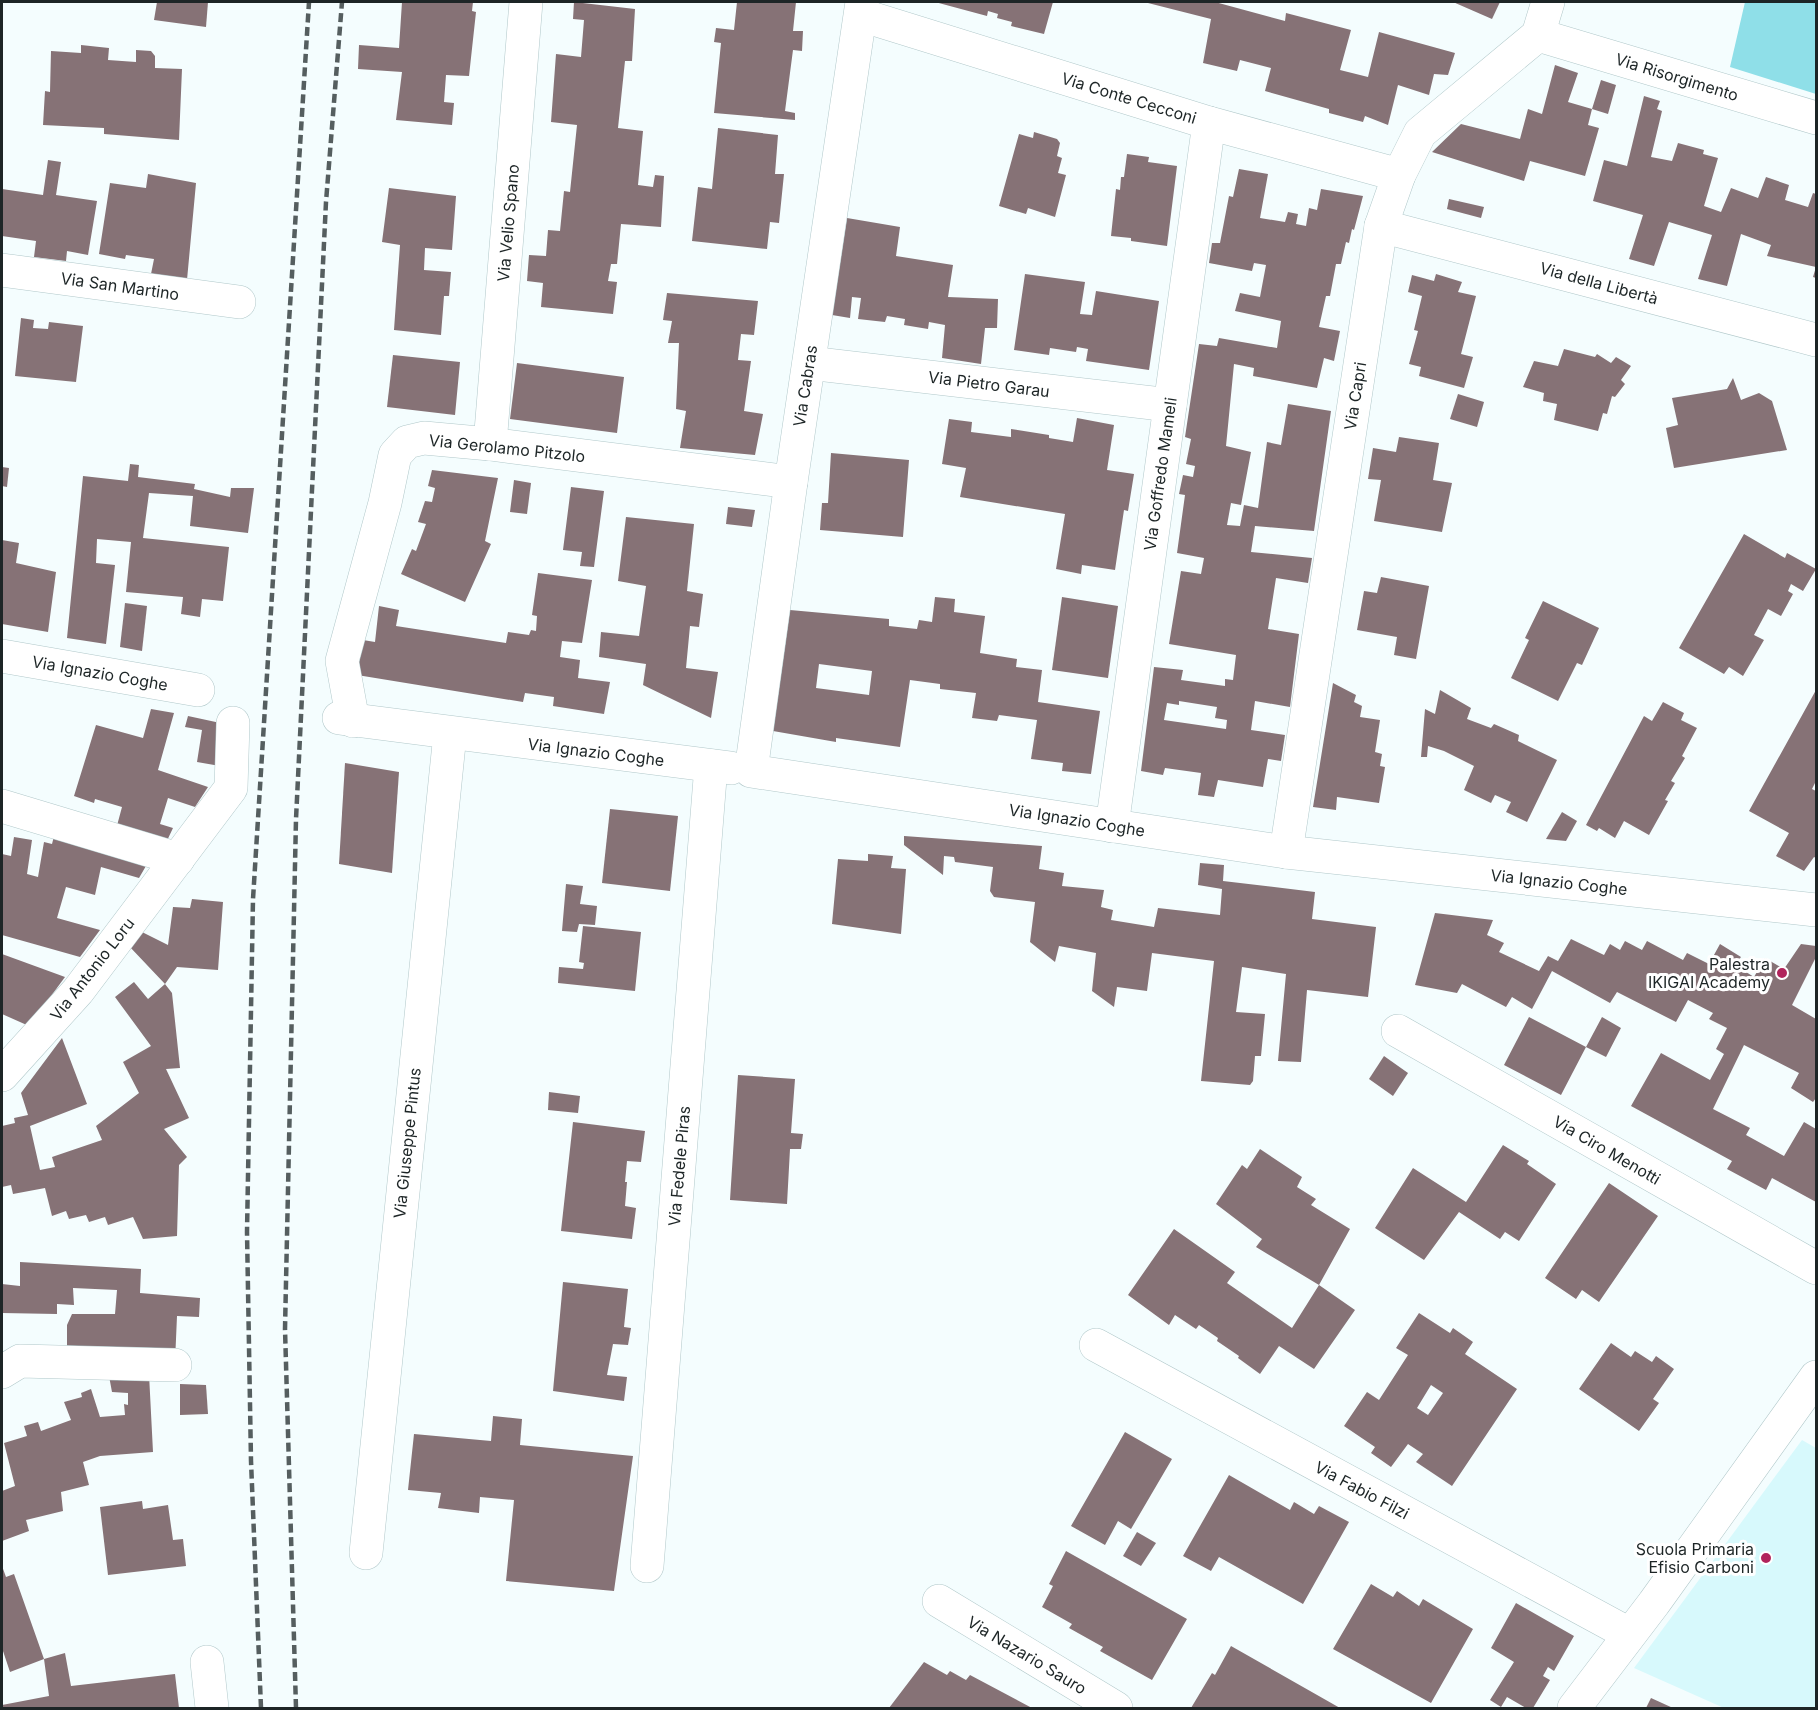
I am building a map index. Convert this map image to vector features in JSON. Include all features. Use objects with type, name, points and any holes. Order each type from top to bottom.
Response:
[{"type":"street","name":"Via Velio Spano","points":[[490,444],[526,2]]},
{"type":"street","points":[[1538,35],[1548,2]]},
{"type":"street","name":"Via Conte Cecconi","points":[[861,8],[896,14],[1209,123],[1399,175]]},
{"type":"street","name":"Via Cabras","points":[[751,771],[861,8]]},
{"type":"street","name":"Via Risorgimento","points":[[1538,35],[1816,118]]},
{"type":"street","name":"Via Capri","points":[[1286,852],[1382,226],[1399,175],[1420,133],[1538,35]]},
{"type":"street","name":"Via Goffredo Mameli","points":[[1112,826],[1209,123]]},
{"type":"street","name":"Via della Libertà","points":[[1382,226],[1816,340]]},
{"type":"street","name":"Via San Martino","points":[[2,270],[239,302]]},
{"type":"street","name":"Via Pietro Garau","points":[[809,363],[1170,405]]},
{"type":"street","name":"Via Gerolamo Pitzolo","points":[[346,720],[342,661],[385,503],[394,455],[407,442],[424,438],[490,444],[791,482]]},
{"type":"street","name":"Via Ignazio Coghe","points":[[2,656],[198,690]]},
{"type":"street","name":"Via Ignazio Coghe","points":[[346,720],[751,771],[1286,852],[1816,910]]},
{"type":"street","name":"Via Antonio Loru","points":[[2,1075],[78,991],[231,788],[234,723]]},
{"type":"street","name":"Via Giuseppe Pintus","points":[[366,1553],[450,734]]},
{"type":"street","name":"Via Fedele Piras","points":[[647,1566],[711,766]]},
{"type":"street","points":[[2,806],[178,859]]},
{"type":"street","name":"Via Ciro Menotti","points":[[1398,1031],[1816,1268]]},
{"type":"street","name":"Via Fabio Filzi","points":[[1096,1345],[1629,1634]]},
{"type":"street","points":[[2,1372],[20,1361],[175,1365]]},
{"type":"street","points":[[1574,1708],[1654,1603],[1816,1377]]},
{"type":"street","name":"Via Nazario Sauro","points":[[939,1602],[1116,1708]]},
{"type":"street","points":[[207,1662],[212,1708]]},
{"type":"shaded area","points":[[1745,2],[1816,2],[1816,94],[1730,67]]},
{"type":"shaded area","name":"Scuola Primaria Efisio Carboni","points":[[1802,1440],[1816,1448],[1816,1708],[1724,1708],[1634,1668]]},
{"type":"building","points":[[157,2],[208,2],[206,27],[154,20]]},
{"type":"building","points":[[402,2],[473,2],[472,11],[476,12],[469,76],[446,75],[444,102],[454,103],[452,125],[396,120],[402,72],[358,69],[359,45],[399,48]]},
{"type":"building","points":[[574,2],[635,9],[632,61],[625,61],[618,128],[643,131],[638,185],[653,187],[655,175],[664,176],[661,227],[621,224],[617,264],[611,264],[608,281],[617,282],[613,314],[541,307],[543,283],[527,281],[529,255],[546,256],[548,230],[560,231],[564,191],[570,192],[577,125],[551,122],[556,54],[581,57],[584,20],[573,19]]},
{"type":"building","points":[[737,2],[796,2],[793,31],[803,31],[802,51],[793,50],[785,111],[795,113],[795,120],[714,113],[721,43],[714,42],[716,28],[734,30]]},
{"type":"building","points":[[935,2],[1053,2],[1044,34],[1011,26],[1012,22],[997,18],[998,14],[988,11],[987,16]]},
{"type":"building","points":[[1144,2],[1215,2],[1285,21],[1286,13],[1351,30],[1340,70],[1368,77],[1379,32],[1455,53],[1448,75],[1434,74],[1429,95],[1398,85],[1388,125],[1365,116],[1363,122],[1329,113],[1329,109],[1265,91],[1271,68],[1240,60],[1237,71],[1203,63],[1211,19]]},
{"type":"building","points":[[1453,2],[1500,2],[1492,19]]},
{"type":"building","points":[[81,45],[109,48],[108,60],[136,62],[136,50],[151,51],[155,56],[155,68],[182,69],[179,140],[104,134],[104,128],[43,125],[45,91],[50,92],[51,51],[81,53]]},
{"type":"building","points":[[1555,65],[1578,73],[1568,102],[1592,109],[1588,125],[1599,128],[1585,176],[1530,161],[1524,181],[1432,152],[1461,124],[1520,139],[1528,109],[1542,114]]},
{"type":"building","points":[[1601,80],[1616,85],[1608,114],[1592,109]]},
{"type":"building","points":[[1644,96],[1660,101],[1657,109],[1662,111],[1651,157],[1672,161],[1678,143],[1704,150],[1703,154],[1718,158],[1704,206],[1721,212],[1731,188],[1758,198],[1766,177],[1789,185],[1785,200],[1808,207],[1813,193],[1816,194],[1816,267],[1767,256],[1771,245],[1741,234],[1727,286],[1698,279],[1712,235],[1669,222],[1654,266],[1629,259],[1643,215],[1593,201],[1604,160],[1627,166]]},
{"type":"building","points":[[718,128],[778,135],[775,174],[784,174],[779,223],[770,222],[767,249],[692,241],[698,187],[712,189]]},
{"type":"building","points":[[1034,132],[1057,139],[1060,143],[1057,156],[1062,158],[1058,173],[1066,175],[1055,217],[1028,208],[1026,214],[999,206],[1019,134],[1033,138]]},
{"type":"building","points":[[1127,154],[1149,157],[1148,162],[1177,166],[1167,246],[1111,236],[1116,189],[1120,190]]},
{"type":"building","points":[[48,160],[61,162],[56,195],[97,201],[88,255],[67,251],[66,261],[34,257],[36,241],[2,236],[2,189],[43,195]]},
{"type":"building","points":[[1239,169],[1268,174],[1260,218],[1285,222],[1288,212],[1298,214],[1296,224],[1306,226],[1309,208],[1317,210],[1321,189],[1363,196],[1354,230],[1352,229],[1349,243],[1346,242],[1341,264],[1336,264],[1330,296],[1326,296],[1319,327],[1340,331],[1334,361],[1324,358],[1317,388],[1253,376],[1254,368],[1234,364],[1226,446],[1251,452],[1241,505],[1231,503],[1227,525],[1240,526],[1244,505],[1258,508],[1267,442],[1281,445],[1288,404],[1331,411],[1314,531],[1255,526],[1251,552],[1312,558],[1308,583],[1276,578],[1268,629],[1299,634],[1290,707],[1255,701],[1251,730],[1285,735],[1281,761],[1268,759],[1263,787],[1218,780],[1214,797],[1198,795],[1201,773],[1165,768],[1163,775],[1141,771],[1154,667],[1183,670],[1181,680],[1225,686],[1225,679],[1233,680],[1236,655],[1169,644],[1181,571],[1201,574],[1204,558],[1177,553],[1185,495],[1179,494],[1183,475],[1193,477],[1195,466],[1186,464],[1191,439],[1185,437],[1199,344],[1217,346],[1219,338],[1277,348],[1281,321],[1235,311],[1240,293],[1260,297],[1266,265],[1254,263],[1252,271],[1209,263],[1212,243],[1220,243],[1229,196],[1233,197]],"holes":[[[1179,701],[1217,707],[1215,718],[1227,720],[1226,729],[1164,720],[1167,703],[1179,705]]]},
{"type":"building","points":[[148,174],[196,183],[187,280],[151,274],[154,259],[126,255],[125,259],[99,254],[110,183],[146,188]]},
{"type":"building","points":[[389,188],[456,196],[452,250],[425,248],[424,270],[451,272],[449,296],[444,296],[441,335],[394,330],[400,245],[382,242]]},
{"type":"building","points":[[1449,199],[1484,207],[1481,218],[1447,209]]},
{"type":"building","points":[[847,218],[900,227],[896,256],[953,265],[948,297],[998,299],[997,328],[985,328],[981,364],[942,358],[945,325],[929,322],[928,329],[904,325],[905,319],[887,316],[885,322],[858,319],[861,298],[852,297],[850,318],[832,315]]},
{"type":"building","points":[[1025,274],[1085,282],[1080,314],[1092,315],[1096,291],[1159,301],[1149,370],[1086,361],[1088,349],[1077,347],[1076,352],[1050,348],[1049,355],[1014,350]]},
{"type":"building","points":[[1436,274],[1462,282],[1458,292],[1476,296],[1461,354],[1473,357],[1464,388],[1419,376],[1421,367],[1409,364],[1418,331],[1414,330],[1422,296],[1408,292],[1412,275],[1434,281]]},
{"type":"building","points":[[667,293],[758,301],[754,335],[741,334],[738,360],[751,361],[744,411],[763,414],[755,455],[680,448],[686,411],[676,409],[679,343],[668,343],[672,321],[663,320]]},
{"type":"building","points":[[21,318],[34,320],[33,328],[48,329],[49,322],[83,326],[76,382],[15,376]]},
{"type":"building","points":[[1564,349],[1595,357],[1597,354],[1611,363],[1616,357],[1631,366],[1621,380],[1625,384],[1615,397],[1612,396],[1607,414],[1603,413],[1598,431],[1554,420],[1557,404],[1543,401],[1544,393],[1523,387],[1534,361],[1558,366]]},
{"type":"building","points":[[393,355],[460,362],[455,415],[387,407]]},
{"type":"building","points":[[517,363],[624,377],[617,433],[510,419]]},
{"type":"building","points":[[1733,378],[1741,400],[1759,393],[1772,401],[1787,450],[1674,468],[1666,428],[1678,425],[1672,398],[1727,389]]},
{"type":"building","points":[[1458,394],[1484,402],[1477,427],[1450,419]]},
{"type":"building","points":[[1077,418],[1114,425],[1107,470],[1134,474],[1128,511],[1124,510],[1115,570],[1082,565],[1081,574],[1056,569],[1065,514],[960,497],[966,468],[942,464],[949,419],[972,422],[971,432],[1011,437],[1011,429],[1049,435],[1049,438],[1073,442]]},
{"type":"building","points":[[1399,437],[1439,443],[1433,480],[1452,483],[1442,532],[1374,521],[1381,480],[1368,479],[1373,448],[1396,452]]},
{"type":"building","points":[[831,453],[909,460],[903,537],[820,530],[822,503],[828,503]]},
{"type":"building","points":[[130,464],[139,465],[138,477],[195,484],[194,489],[230,497],[231,488],[254,488],[248,533],[190,526],[193,496],[149,493],[143,538],[229,547],[223,601],[202,599],[200,617],[181,614],[183,597],[126,592],[131,542],[97,539],[96,563],[115,565],[106,644],[67,638],[83,476],[128,481]]},
{"type":"building","points":[[2,467],[9,468],[7,487],[2,486]]},
{"type":"building","points":[[432,470],[498,478],[485,541],[491,544],[465,602],[401,574],[412,549],[416,551],[426,524],[418,522],[425,501],[432,502],[435,488],[428,486]]},
{"type":"building","points":[[514,480],[531,483],[527,514],[510,512]]},
{"type":"building","points":[[571,487],[604,491],[594,567],[580,566],[582,552],[563,550]]},
{"type":"building","points":[[728,507],[755,510],[752,527],[726,524]]},
{"type":"building","points":[[626,517],[694,524],[687,591],[703,594],[699,627],[690,626],[686,668],[718,672],[711,718],[643,685],[646,664],[599,657],[601,632],[639,636],[646,586],[618,581]]},
{"type":"building","points":[[1744,534],[1785,558],[1787,553],[1816,569],[1803,591],[1791,584],[1788,591],[1793,594],[1781,616],[1768,609],[1754,635],[1764,640],[1743,676],[1729,667],[1724,674],[1679,648]]},
{"type":"building","points":[[2,540],[19,543],[16,563],[56,572],[48,632],[2,624]]},
{"type":"building","points":[[538,573],[592,580],[582,643],[562,641],[560,657],[580,660],[578,678],[610,682],[604,714],[553,706],[554,697],[525,693],[523,702],[357,675],[363,640],[375,642],[379,606],[399,610],[396,626],[506,643],[508,632],[529,635],[531,630],[536,631],[537,616],[532,615]]},
{"type":"building","points":[[1381,577],[1429,586],[1416,659],[1394,655],[1397,637],[1357,630],[1364,591],[1377,593]]},
{"type":"building","points":[[935,597],[955,599],[954,612],[985,616],[980,653],[1017,659],[1016,667],[1042,670],[1038,702],[1100,711],[1091,774],[1062,771],[1063,763],[1031,759],[1037,720],[999,715],[997,721],[972,718],[976,693],[940,689],[940,684],[910,680],[900,747],[836,738],[836,742],[773,731],[790,610],[889,619],[889,626],[917,629],[919,620],[932,622]],"holes":[[[819,664],[872,671],[869,695],[816,688]]]},
{"type":"building","points":[[1062,597],[1118,606],[1108,678],[1052,670]]},
{"type":"building","points":[[1543,601],[1599,628],[1582,665],[1577,663],[1558,701],[1511,678],[1529,640],[1525,638]]},
{"type":"building","points":[[125,603],[147,606],[142,651],[120,647]]},
{"type":"building","points":[[1333,683],[1356,695],[1354,702],[1362,706],[1360,717],[1380,720],[1375,752],[1382,754],[1380,766],[1385,767],[1379,803],[1337,797],[1336,810],[1313,807]]},
{"type":"building","points":[[1440,690],[1471,708],[1467,719],[1491,728],[1494,724],[1519,735],[1518,741],[1557,760],[1527,822],[1506,812],[1511,802],[1495,795],[1491,803],[1464,790],[1474,766],[1428,746],[1427,757],[1421,757],[1425,709],[1435,714]]},
{"type":"building","points":[[1816,690],[1816,781],[1812,789],[1816,791],[1816,858],[1814,857],[1804,871],[1776,856],[1789,833],[1749,811]]},
{"type":"building","points":[[1663,702],[1684,713],[1681,720],[1697,728],[1682,756],[1685,758],[1671,781],[1675,783],[1665,800],[1668,801],[1649,835],[1624,821],[1615,838],[1599,828],[1597,831],[1586,825],[1644,716],[1652,721]]},
{"type":"building","points":[[151,709],[174,713],[158,770],[208,787],[195,807],[168,798],[160,824],[173,828],[164,847],[115,833],[122,807],[95,799],[94,803],[74,796],[96,725],[143,738]]},
{"type":"building","points":[[188,716],[225,724],[220,766],[197,762],[202,730],[185,727]]},
{"type":"building","points":[[345,763],[399,772],[392,873],[339,864]]},
{"type":"building","points":[[610,809],[678,816],[670,891],[602,883]]},
{"type":"building","points":[[1562,812],[1577,821],[1566,841],[1546,839]]},
{"type":"building","points":[[55,832],[150,859],[139,878],[101,867],[95,895],[66,887],[57,918],[100,930],[80,957],[2,935],[2,854],[11,856],[14,837],[32,840],[27,874],[38,877],[44,842],[52,844]]},
{"type":"building","points":[[904,836],[1042,846],[1039,869],[1064,873],[1062,886],[1104,890],[1101,907],[1113,910],[1111,920],[1154,927],[1158,908],[1220,915],[1222,889],[1198,885],[1200,863],[1224,865],[1223,881],[1315,892],[1312,919],[1376,927],[1368,997],[1307,990],[1301,1062],[1278,1061],[1286,974],[1242,967],[1236,1012],[1265,1014],[1261,1056],[1255,1056],[1253,1081],[1250,1085],[1201,1081],[1214,961],[1152,953],[1147,991],[1117,987],[1114,1007],[1092,991],[1096,953],[1059,946],[1055,962],[1030,942],[1035,902],[994,897],[990,891],[993,867],[955,862],[954,857],[944,856],[943,875],[904,845]]},
{"type":"building","points":[[868,854],[893,856],[891,868],[906,869],[901,934],[832,924],[838,859],[868,861]]},
{"type":"building","points":[[566,884],[583,886],[580,904],[597,906],[595,925],[579,924],[577,932],[562,931]]},
{"type":"building","points":[[192,899],[223,902],[218,970],[177,967],[165,984],[129,946],[140,931],[168,945],[173,907],[190,908]]},
{"type":"building","points":[[1435,913],[1493,920],[1487,935],[1504,943],[1499,952],[1539,971],[1548,956],[1558,961],[1571,939],[1604,955],[1610,944],[1620,950],[1625,941],[1642,950],[1647,941],[1683,960],[1687,953],[1709,964],[1720,944],[1741,957],[1735,965],[1754,977],[1765,958],[1784,969],[1801,944],[1816,946],[1816,957],[1792,1005],[1816,1019],[1816,1098],[1813,1102],[1791,1088],[1799,1073],[1744,1045],[1713,1109],[1750,1128],[1746,1135],[1784,1156],[1804,1122],[1816,1129],[1816,1202],[1772,1178],[1766,1190],[1727,1169],[1732,1161],[1631,1106],[1661,1053],[1710,1080],[1724,1054],[1716,1049],[1727,1028],[1709,1019],[1713,1013],[1688,1000],[1676,1022],[1617,992],[1610,1003],[1552,971],[1532,1009],[1512,997],[1506,1007],[1462,984],[1457,993],[1415,985]]},
{"type":"building","points":[[583,926],[641,932],[635,991],[558,983],[559,967],[583,969],[584,963],[579,962]]},
{"type":"building","points":[[2,954],[65,977],[29,1026],[2,1014]]},
{"type":"building","points":[[134,982],[148,999],[165,984],[172,993],[180,1068],[166,1069],[189,1118],[164,1129],[187,1157],[179,1165],[177,1236],[143,1239],[133,1217],[108,1225],[105,1217],[89,1222],[86,1215],[69,1219],[66,1211],[52,1216],[45,1188],[13,1194],[11,1185],[2,1187],[2,1126],[15,1123],[14,1118],[28,1115],[21,1093],[62,1038],[87,1104],[30,1126],[40,1170],[55,1167],[52,1157],[102,1140],[96,1126],[139,1093],[123,1062],[151,1046],[115,997]]},
{"type":"building","points":[[1529,1017],[1586,1047],[1561,1095],[1504,1065]]},
{"type":"building","points":[[1602,1017],[1621,1028],[1606,1057],[1586,1047]]},
{"type":"building","points":[[1384,1056],[1408,1073],[1393,1096],[1369,1079]]},
{"type":"building","points":[[738,1075],[795,1079],[791,1133],[803,1134],[801,1149],[790,1149],[787,1204],[730,1200]]},
{"type":"building","points":[[549,1092],[580,1096],[578,1113],[548,1110]]},
{"type":"building","points":[[573,1122],[645,1131],[641,1162],[627,1161],[625,1206],[636,1208],[632,1239],[561,1231]]},
{"type":"building","points":[[1503,1145],[1529,1161],[1527,1164],[1556,1184],[1519,1241],[1505,1232],[1500,1239],[1459,1212],[1424,1260],[1375,1228],[1413,1168],[1466,1202]]},
{"type":"building","points":[[1260,1149],[1302,1177],[1297,1187],[1316,1199],[1311,1205],[1350,1229],[1319,1285],[1256,1247],[1262,1239],[1216,1204],[1242,1165],[1247,1169]]},
{"type":"building","points":[[1609,1183],[1658,1216],[1599,1302],[1582,1290],[1576,1299],[1545,1278]]},
{"type":"building","points":[[1174,1229],[1235,1272],[1227,1283],[1292,1328],[1319,1285],[1355,1310],[1314,1369],[1279,1346],[1260,1374],[1199,1325],[1196,1329],[1175,1315],[1169,1325],[1128,1295]]},
{"type":"building","points":[[20,1262],[141,1269],[140,1293],[200,1298],[199,1317],[177,1316],[175,1362],[67,1360],[67,1325],[72,1314],[115,1314],[117,1290],[73,1288],[74,1305],[57,1304],[57,1314],[2,1313],[2,1284],[20,1286]]},
{"type":"building","points":[[563,1282],[628,1289],[624,1327],[631,1328],[628,1345],[613,1344],[607,1375],[627,1377],[624,1401],[553,1391]]},
{"type":"building","points":[[1419,1313],[1450,1333],[1453,1328],[1473,1342],[1465,1354],[1517,1389],[1452,1486],[1416,1462],[1423,1454],[1408,1444],[1391,1467],[1371,1453],[1375,1447],[1344,1426],[1367,1392],[1379,1400],[1408,1355],[1396,1348]],"holes":[[[1431,1385],[1443,1393],[1428,1415],[1417,1408]]]},
{"type":"building","points":[[1611,1343],[1631,1357],[1635,1351],[1652,1362],[1656,1356],[1674,1369],[1653,1399],[1659,1403],[1639,1431],[1579,1389]]},
{"type":"building","points":[[149,1374],[153,1452],[100,1456],[83,1462],[89,1485],[61,1492],[63,1511],[26,1520],[29,1531],[2,1541],[2,1491],[15,1486],[4,1443],[27,1436],[24,1426],[38,1422],[41,1431],[71,1420],[64,1402],[82,1397],[81,1393],[91,1389],[100,1417],[125,1415],[124,1404],[128,1405],[128,1393],[112,1392],[109,1376]]},
{"type":"building","points":[[180,1384],[206,1385],[208,1414],[180,1415]]},
{"type":"building","points":[[493,1416],[522,1419],[520,1445],[633,1456],[614,1591],[506,1581],[514,1500],[480,1497],[479,1513],[438,1508],[441,1493],[408,1490],[414,1434],[491,1441]]},
{"type":"building","points":[[1125,1432],[1172,1459],[1131,1529],[1118,1521],[1105,1545],[1071,1526]]},
{"type":"building","points":[[1229,1475],[1290,1510],[1294,1502],[1314,1514],[1319,1506],[1349,1522],[1303,1604],[1219,1557],[1211,1571],[1183,1556]]},
{"type":"building","points":[[142,1501],[143,1509],[168,1505],[173,1540],[183,1539],[186,1566],[108,1575],[100,1507]]},
{"type":"building","points":[[1137,1532],[1156,1543],[1141,1566],[1123,1556]]},
{"type":"building","points":[[1066,1551],[1187,1619],[1152,1680],[1100,1651],[1103,1647],[1069,1628],[1072,1624],[1042,1607],[1053,1586],[1049,1584]]},
{"type":"building","points":[[2,1566],[6,1577],[14,1574],[44,1659],[10,1672],[2,1648]]},
{"type":"building","points":[[1371,1584],[1393,1597],[1397,1591],[1419,1606],[1423,1599],[1473,1629],[1431,1703],[1333,1649]]},
{"type":"building","points":[[1516,1603],[1574,1636],[1554,1671],[1548,1667],[1543,1676],[1550,1680],[1533,1708],[1526,1708],[1507,1697],[1501,1707],[1490,1700],[1514,1662],[1491,1648]]},
{"type":"building","points":[[1231,1646],[1340,1708],[1191,1708],[1212,1673],[1215,1675]]},
{"type":"building","points":[[65,1653],[71,1686],[175,1674],[179,1708],[2,1708],[2,1705],[49,1696],[44,1659]]},
{"type":"building","points":[[924,1662],[947,1675],[950,1671],[966,1680],[970,1675],[1032,1708],[889,1708]]},
{"type":"building","points":[[1651,1698],[1673,1708],[1646,1708]]},
{"type":"railway","points":[[261,1708],[251,1461],[247,1232],[253,899],[309,2]]},
{"type":"railway","points":[[296,1708],[285,1329],[296,819],[326,202],[342,2]]},
{"type":"place","name":"Palestra IKIGAI Academy","points":[[1782,973]]},
{"type":"place","name":"Scuola Primaria Efisio Carboni","points":[[1766,1558]]}]
